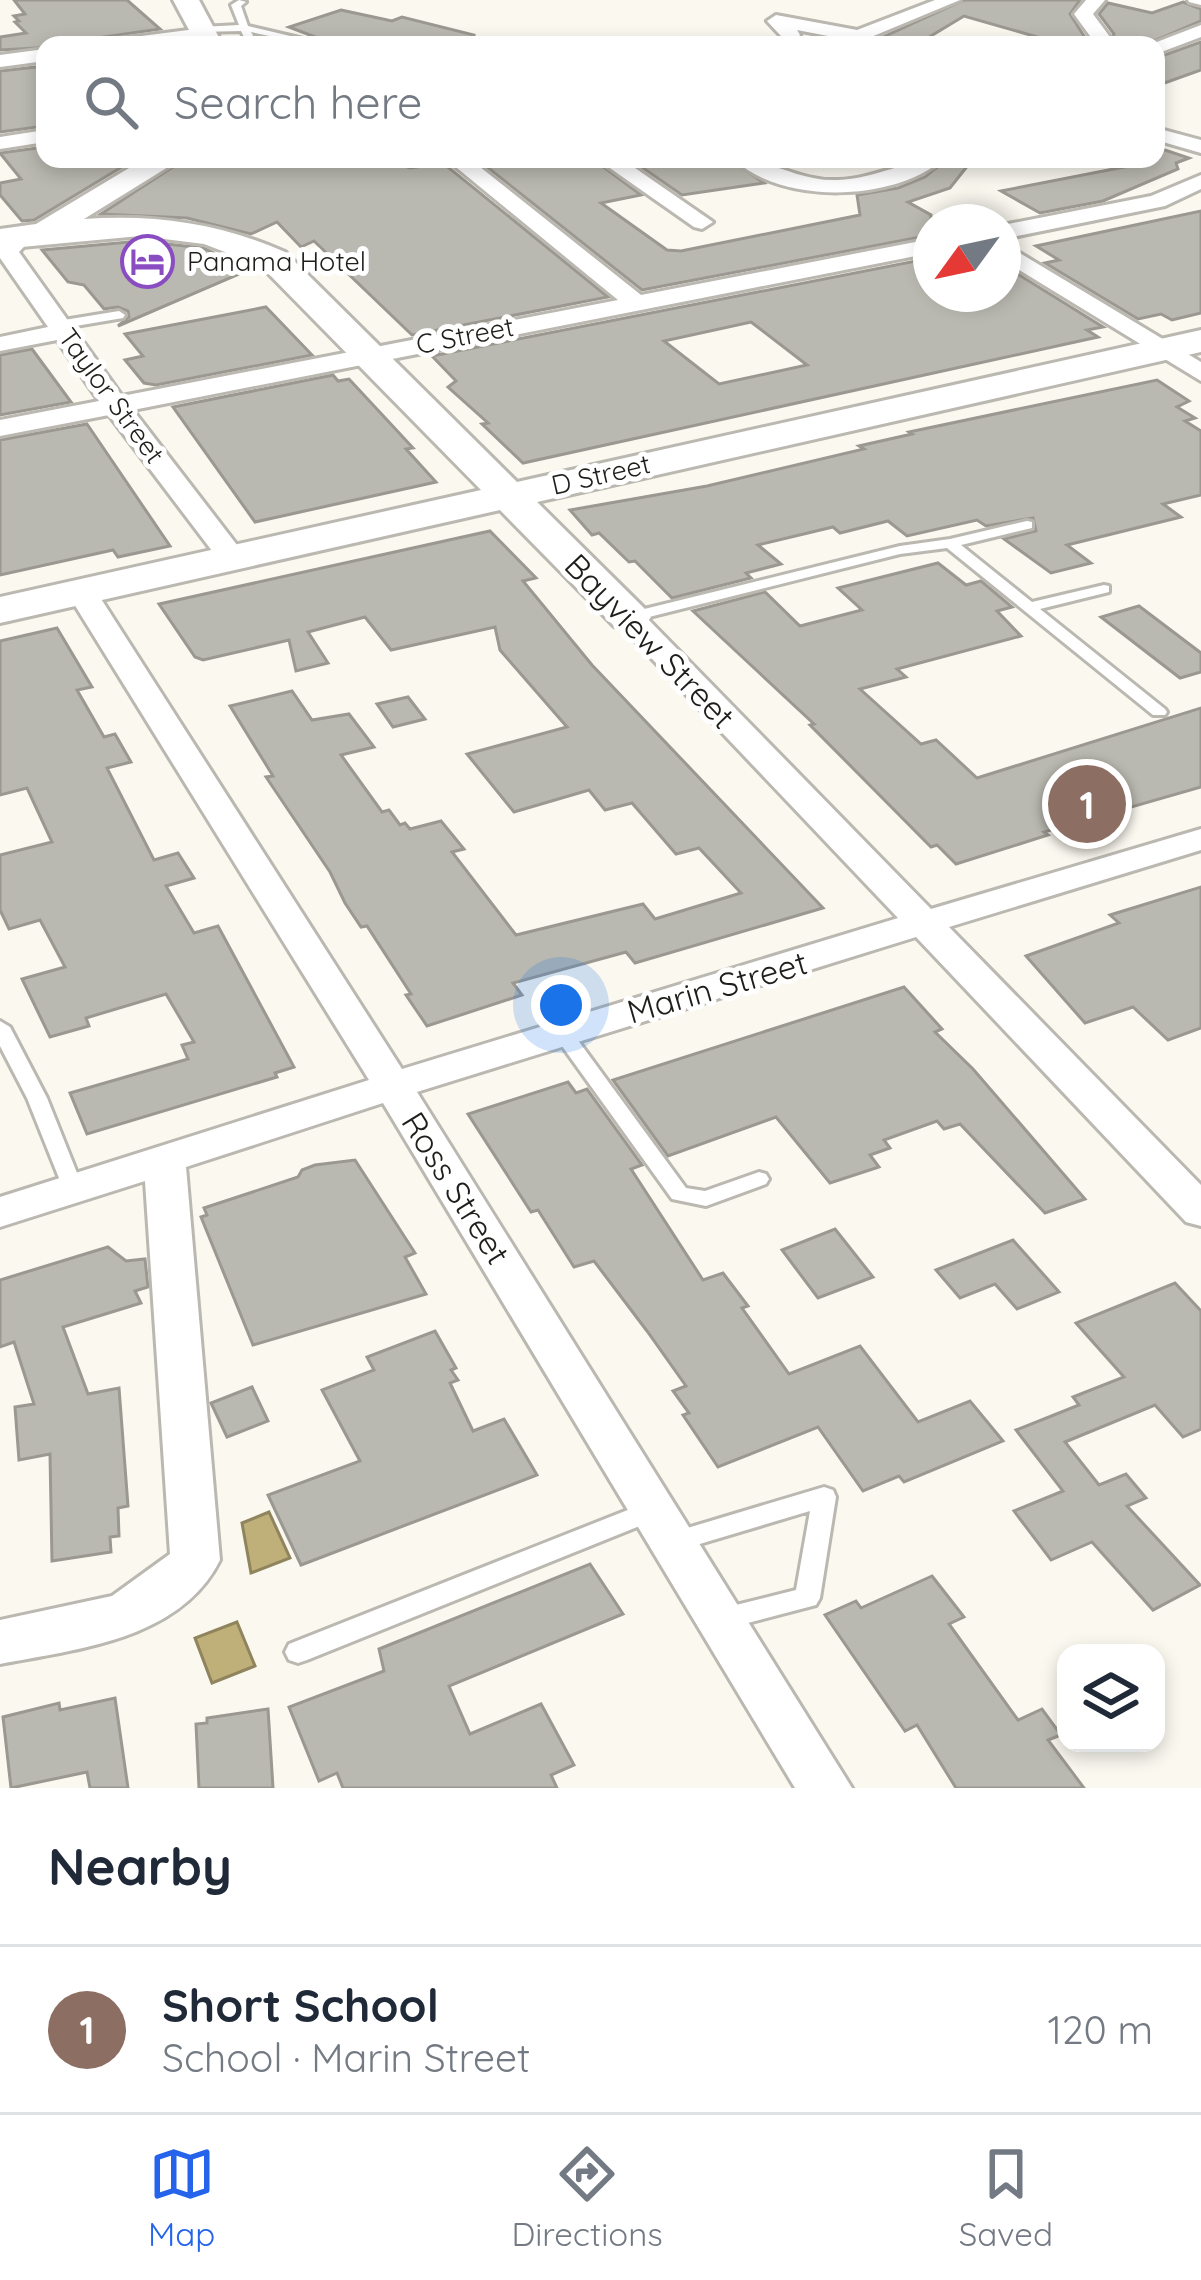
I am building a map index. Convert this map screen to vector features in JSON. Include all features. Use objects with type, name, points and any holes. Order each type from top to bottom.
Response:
[{"type":"street","points":[[186,0],[205,36]]},
{"type":"street","points":[[790,36],[775,23],[782,20],[833,35],[859,36],[951,0]]},
{"type":"street","points":[[1096,0],[1083,14],[1100,36]]},
{"type":"street","points":[[1165,45],[1201,31]]},
{"type":"street","points":[[0,61],[36,56]]},
{"type":"street","points":[[0,142],[36,137]]},
{"type":"street","points":[[1165,137],[1201,147]]},
{"type":"street","points":[[12,237],[67,218],[151,168]]},
{"type":"street","points":[[468,168],[635,303]]},
{"type":"street","points":[[621,168],[702,222]]},
{"type":"street","points":[[761,168],[784,181],[824,190],[911,168]]},
{"type":"street","points":[[1021,228],[1157,200],[1201,181]]},
{"type":"street","name":"Bayview Street","points":[[12,237],[120,227],[171,230],[244,243],[296,278],[1201,1211]]},
{"type":"street","name":"Taylor Street","points":[[12,237],[7,250],[116,406],[232,558]]},
{"type":"street","name":"C Street","points":[[0,428],[913,249]]},
{"type":"street","points":[[1021,260],[1182,345],[1201,373]]},
{"type":"street","points":[[0,344],[61,328]]},
{"type":"street","name":"D Street","points":[[0,610],[1182,345]]},
{"type":"street","name":"Ross Street","points":[[81,591],[393,1086],[825,1788]]},
{"type":"street","name":"Marin Street","points":[[0,1212],[562,1032],[1201,839]]},
{"type":"street","points":[[0,1642],[123,1616],[152,1604],[196,1560],[164,1157]]},
{"type":"lane","points":[[1192,0],[1201,2]]},
{"type":"lane","points":[[242,2],[236,5],[250,36]]},
{"type":"lane","points":[[205,36],[244,28],[282,36]]},
{"type":"lane","points":[[61,328],[119,315]]},
{"type":"lane","points":[[629,617],[900,550],[1027,525]]},
{"type":"lane","points":[[950,543],[1159,712]]},
{"type":"lane","points":[[1028,607],[1104,589]]},
{"type":"lane","points":[[0,1027],[37,1099],[73,1188]]},
{"type":"lane","points":[[562,1032],[679,1194],[706,1199],[759,1179]]},
{"type":"lane","points":[[298,1652],[663,1526],[824,1497],[807,1598],[721,1619]]},
{"type":"shaded area","points":[[269,1512],[290,1558],[251,1573],[242,1523]]},
{"type":"shaded area","points":[[237,1622],[255,1666],[212,1683],[195,1638]]},
{"type":"building","points":[[14,0],[127,0],[160,29],[111,36],[36,36],[36,48],[0,50],[0,37],[26,33],[14,16],[25,14]]},
{"type":"building","points":[[964,0],[1080,0],[1070,14],[1084,36],[1034,36],[964,16],[931,36],[885,36]]},
{"type":"building","points":[[1183,2],[1201,9],[1201,21],[1165,36],[1113,36],[1099,14],[1108,3],[1152,13]]},
{"type":"building","points":[[341,10],[392,21],[402,17],[474,35],[312,36],[289,27]]},
{"type":"building","points":[[1201,42],[1201,70],[1165,83],[1165,55]]},
{"type":"building","points":[[36,67],[36,127],[0,132],[0,71]]},
{"type":"building","points":[[36,148],[36,168],[120,168],[34,220],[22,221],[0,195],[0,183],[21,179],[0,153]]},
{"type":"building","points":[[1165,150],[1189,158],[1176,163],[1178,169],[1103,201],[1040,213],[1001,191],[1119,168],[1165,168]]},
{"type":"building","points":[[171,168],[449,168],[608,297],[412,335],[314,241],[301,247],[277,222],[251,234],[187,218],[101,214]]},
{"type":"building","points":[[488,168],[605,168],[641,195],[601,203],[667,250],[681,251],[860,215],[857,195],[898,188],[936,168],[966,168],[950,188],[908,202],[913,205],[913,238],[642,290]]},
{"type":"building","points":[[643,168],[743,168],[764,183],[682,195]]},
{"type":"building","points":[[1201,211],[1201,313],[1172,320],[1161,314],[1138,319],[1045,263],[1059,260],[1036,246]]},
{"type":"building","points":[[140,241],[203,248],[214,253],[204,258],[244,272],[118,326],[129,317],[128,311],[104,309],[84,285],[68,282],[42,250]]},
{"type":"building","points":[[913,262],[913,312],[1021,312],[1021,276],[1103,327],[1087,330],[1098,337],[523,463],[448,387],[456,381],[432,356]],"holes":[[[751,322],[807,365],[719,384],[664,341]]]},
{"type":"building","points":[[266,307],[312,355],[156,385],[144,383],[125,360],[143,356],[125,334]]},
{"type":"building","points":[[32,349],[71,402],[0,415],[0,355]]},
{"type":"building","points":[[333,375],[338,381],[349,379],[413,448],[406,449],[436,482],[255,522],[173,407]]},
{"type":"building","points":[[1157,380],[1189,401],[1177,407],[1195,418],[1185,421],[1201,431],[1201,495],[1163,504],[1181,517],[1067,545],[1091,563],[1051,573],[1004,539],[1036,531],[1033,518],[986,526],[977,520],[907,536],[888,521],[840,533],[833,527],[758,545],[781,564],[746,573],[751,578],[672,598],[635,561],[629,562],[599,533],[592,535],[570,510],[707,486],[864,449],[859,446],[912,434],[909,432]]},
{"type":"building","points":[[87,424],[170,546],[118,557],[113,550],[0,575],[0,440]]},
{"type":"building","points":[[490,531],[536,578],[523,581],[592,665],[823,908],[635,963],[626,952],[513,983],[522,995],[427,1026],[406,995],[411,994],[367,926],[361,927],[266,777],[273,776],[230,706],[292,691],[312,720],[349,714],[374,747],[341,755],[382,812],[389,810],[400,825],[405,823],[410,829],[441,821],[464,849],[452,852],[516,935],[643,904],[655,919],[741,893],[699,848],[676,854],[632,803],[605,810],[589,790],[514,812],[467,754],[567,727],[500,650],[495,627],[391,650],[365,617],[308,632],[328,663],[296,671],[289,640],[203,660],[195,657],[159,604]]},
{"type":"building","points":[[938,563],[966,585],[981,581],[1012,607],[997,611],[1021,636],[897,669],[906,677],[860,689],[921,744],[936,740],[977,778],[1201,708],[1201,787],[1044,832],[1048,835],[956,864],[937,845],[931,847],[810,725],[814,724],[693,611],[765,592],[800,626],[862,610],[838,588]]},
{"type":"building","points":[[1139,606],[1201,653],[1201,672],[1180,678],[1101,617]]},
{"type":"building","points":[[57,628],[92,687],[77,690],[104,737],[115,734],[131,762],[107,768],[154,860],[178,853],[194,878],[166,886],[194,933],[218,926],[294,1067],[275,1073],[277,1077],[87,1134],[70,1093],[188,1059],[182,1045],[194,1042],[166,994],[86,1018],[89,1026],[50,1037],[22,979],[65,967],[40,920],[9,929],[0,910],[0,855],[52,842],[27,788],[0,795],[0,641]]},
{"type":"building","points":[[408,697],[425,719],[393,727],[377,704]]},
{"type":"building","points":[[1201,887],[1201,1028],[1168,1040],[1133,1007],[1085,1023],[1026,956],[1119,923],[1110,915]]},
{"type":"building","points":[[904,987],[942,1029],[935,1032],[1085,1199],[1045,1213],[960,1124],[944,1129],[937,1121],[884,1140],[890,1148],[870,1155],[879,1167],[830,1183],[776,1117],[668,1156],[613,1080]]},
{"type":"building","points":[[568,1082],[576,1093],[587,1089],[642,1165],[631,1169],[703,1280],[723,1273],[789,1374],[860,1346],[918,1422],[970,1401],[1003,1441],[904,1482],[899,1476],[863,1491],[818,1427],[718,1467],[683,1415],[689,1413],[673,1391],[686,1386],[594,1261],[574,1267],[538,1210],[531,1212],[468,1114]]},
{"type":"building","points":[[355,1160],[415,1253],[405,1257],[426,1294],[253,1345],[201,1217],[207,1215],[204,1208],[298,1177],[315,1165]]},
{"type":"building","points":[[835,1229],[873,1277],[818,1298],[782,1250]]},
{"type":"building","points":[[1013,1240],[1059,1292],[1017,1309],[995,1284],[960,1298],[936,1270]]},
{"type":"building","points":[[108,1247],[126,1261],[145,1259],[148,1287],[135,1291],[141,1303],[63,1327],[88,1394],[119,1388],[128,1506],[118,1508],[119,1536],[110,1537],[111,1552],[52,1561],[50,1454],[19,1460],[15,1407],[34,1404],[14,1342],[0,1347],[0,1280]]},
{"type":"building","points":[[1175,1283],[1201,1311],[1201,1429],[1183,1437],[1155,1405],[1065,1442],[1099,1485],[1126,1474],[1146,1498],[1127,1506],[1200,1585],[1153,1610],[1092,1542],[1051,1560],[1014,1511],[1063,1491],[1016,1430],[1079,1405],[1073,1397],[1124,1377],[1076,1323]]},
{"type":"building","points":[[435,1331],[456,1368],[451,1370],[458,1380],[450,1383],[473,1431],[504,1419],[537,1475],[301,1565],[268,1495],[360,1461],[322,1390],[374,1370],[367,1357]]},
{"type":"building","points":[[252,1387],[268,1421],[227,1437],[211,1403]]},
{"type":"building","points":[[590,1564],[623,1614],[449,1686],[470,1734],[541,1704],[574,1765],[551,1775],[557,1788],[343,1788],[337,1773],[319,1781],[289,1707],[384,1671],[379,1649]]},
{"type":"building","points":[[932,1576],[964,1617],[949,1624],[1018,1720],[1042,1709],[1057,1730],[1057,1737],[1048,1740],[1084,1788],[956,1788],[917,1725],[905,1731],[825,1615],[856,1601],[861,1608]]},
{"type":"building","points":[[115,1698],[128,1788],[90,1788],[87,1772],[11,1788],[3,1717],[59,1703],[60,1710]]},
{"type":"building","points":[[268,1709],[273,1788],[199,1788],[196,1724],[207,1723],[207,1718]]},
{"type":"place","name":"Panama Hotel","points":[[148,262]]},
{"type":"place","name":"Short School","points":[[1087,804]]}]
